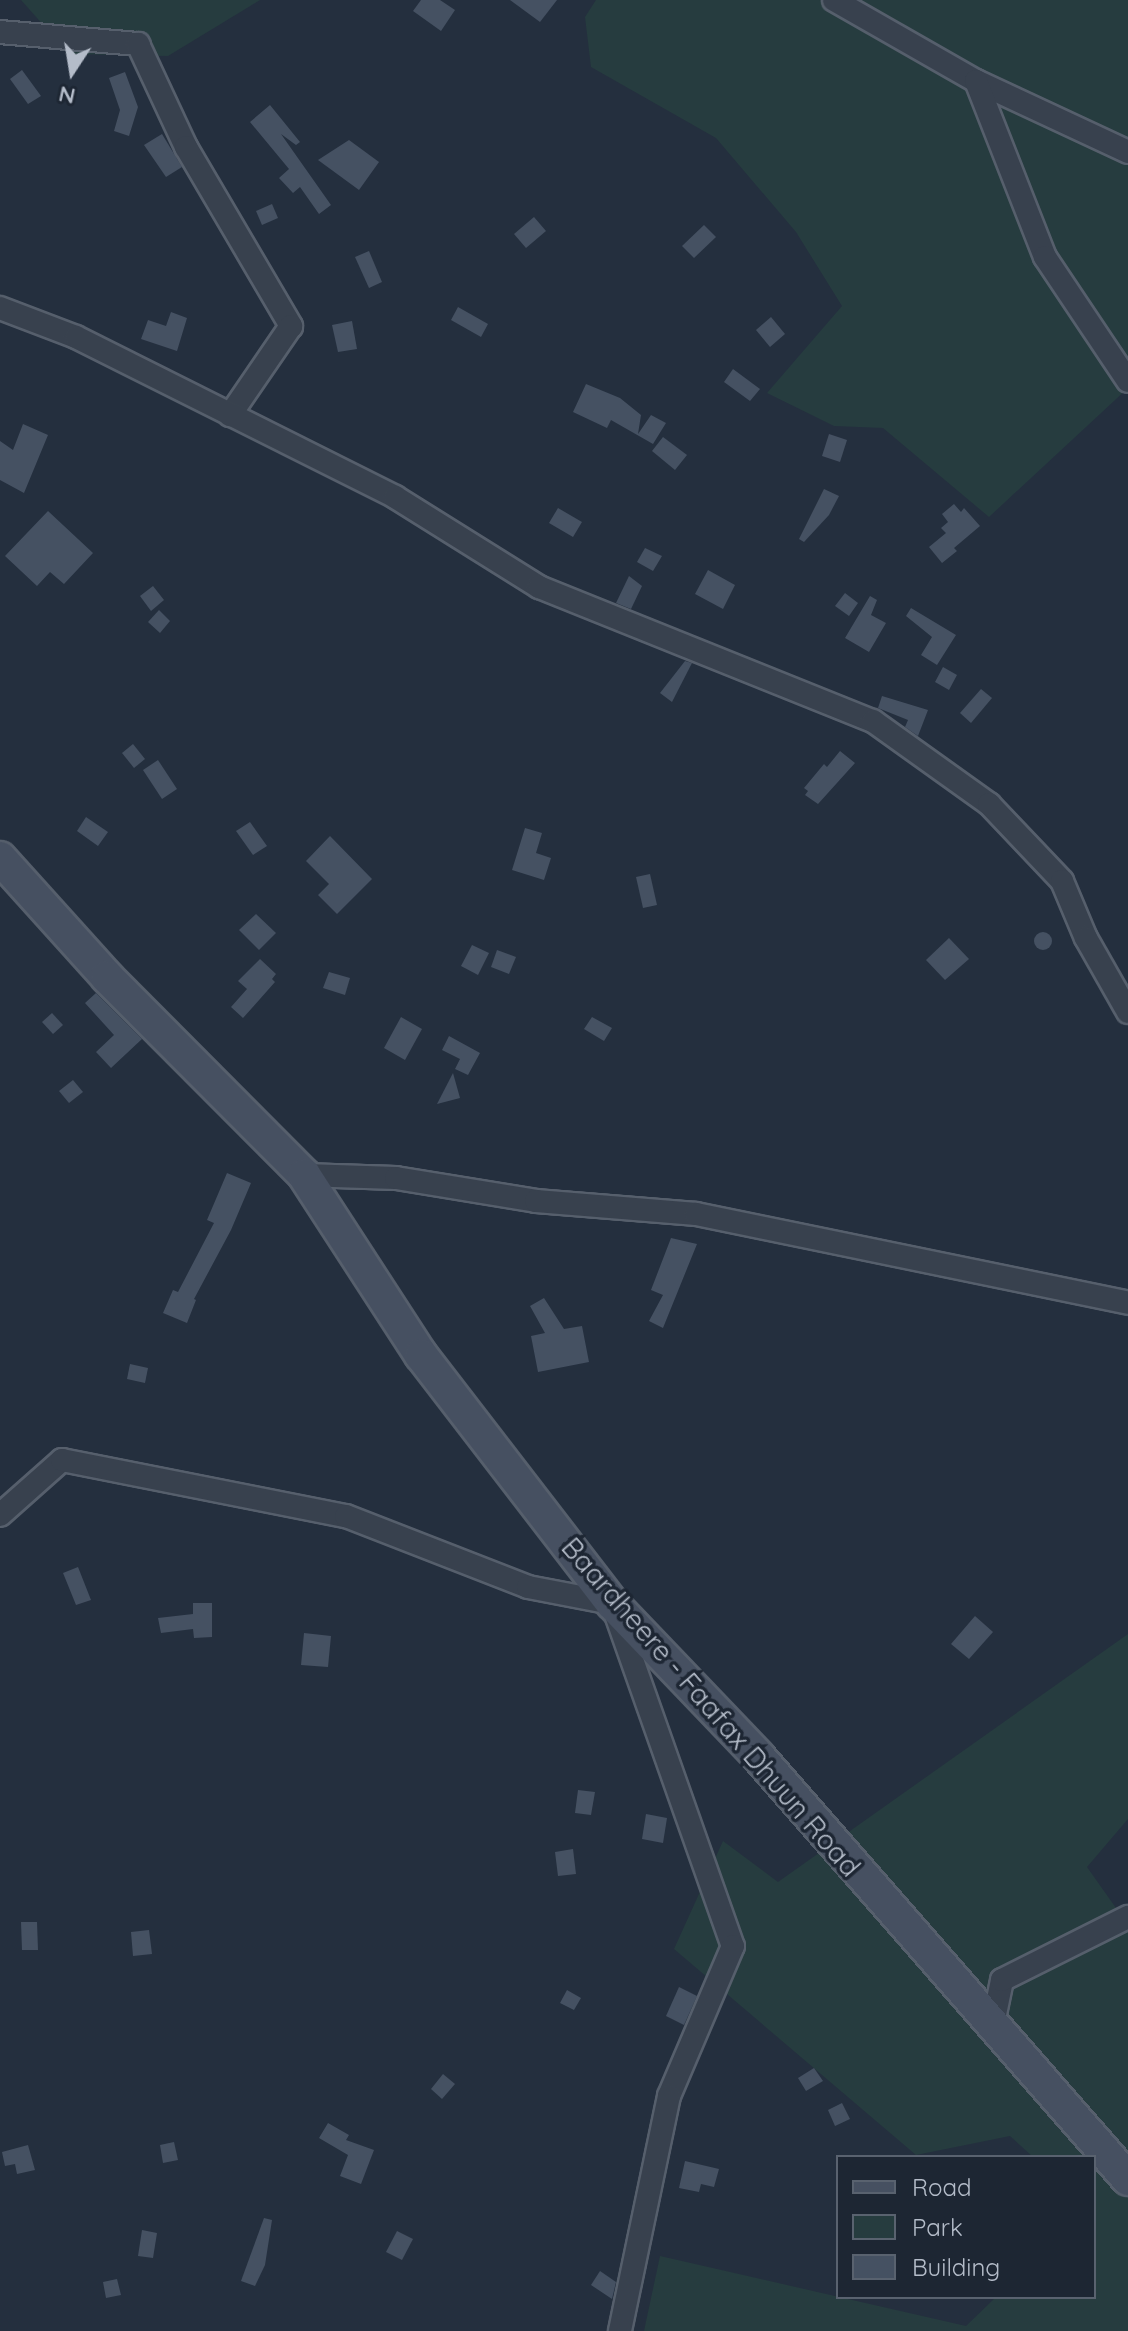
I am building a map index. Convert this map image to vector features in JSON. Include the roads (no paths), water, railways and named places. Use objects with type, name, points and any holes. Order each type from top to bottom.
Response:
[{"type":"main road","name":"Baardheere - Faafax Dhuun Road","points":[[0,858],[107,977],[304,1175],[421,1355],[612,1603],[758,1756],[1128,2179]]},
{"type":"street","points":[[834,0],[976,81],[1128,152]]},
{"type":"street","points":[[0,32],[138,44],[186,147],[291,326],[230,415]]},
{"type":"street","points":[[976,81],[1045,257],[1128,381]]},
{"type":"street","points":[[0,308],[76,337],[395,497],[539,587],[873,721],[989,804],[1062,881],[1086,938],[1128,1012]]},
{"type":"street","points":[[304,1175],[396,1178],[536,1201],[696,1214],[1128,1303]]},
{"type":"street","points":[[0,1515],[62,1460],[346,1516],[528,1587],[612,1603],[733,1946],[669,2096],[620,2331]]},
{"type":"street","points":[[993,2024],[1002,1980],[1128,1917]]}]
